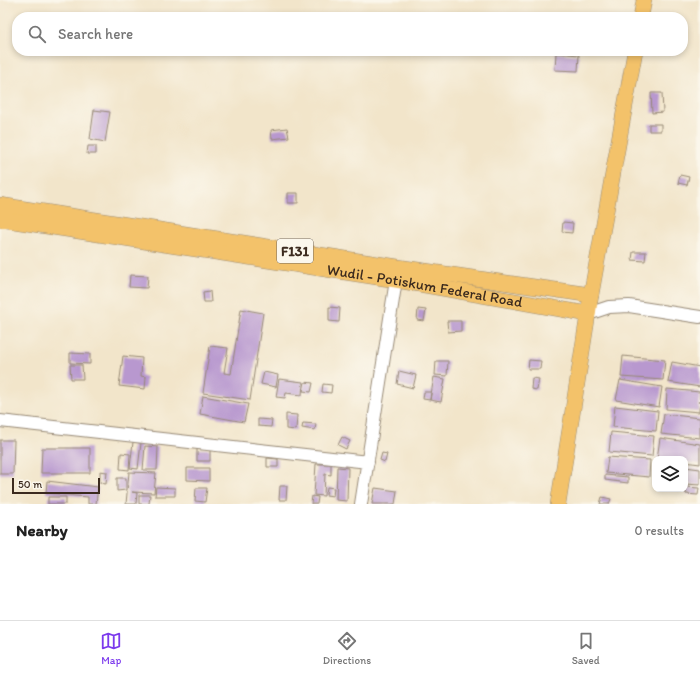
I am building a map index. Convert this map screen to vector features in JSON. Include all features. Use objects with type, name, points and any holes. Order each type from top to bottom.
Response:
[{"type":"main road","points":[[642,12],[644,0]]},
{"type":"main road","points":[[558,504],[591,295],[634,56]]},
{"type":"main road","name":"Wudil - Potiskum Federal Road","points":[[0,205],[398,267],[591,295]]},
{"type":"main road","name":"Wudil - Potiskum Federal Road","points":[[0,219],[396,280],[588,314]]},
{"type":"street","points":[[361,504],[396,280]]},
{"type":"street","points":[[588,314],[609,307],[629,306],[700,317]]},
{"type":"street","points":[[0,421],[368,462]]},
{"type":"building","points":[[556,56],[579,56],[578,71],[555,70]]},
{"type":"building","points":[[651,93],[662,93],[663,112],[652,113]]},
{"type":"building","points":[[94,110],[110,112],[105,142],[90,139]]},
{"type":"building","points":[[649,124],[661,124],[661,131],[649,131]]},
{"type":"building","points":[[287,128],[289,137],[272,139],[271,130]]},
{"type":"building","points":[[88,146],[96,146],[96,154],[87,154]]},
{"type":"building","points":[[680,175],[689,177],[687,185],[678,183]]},
{"type":"building","points":[[288,193],[298,193],[298,203],[288,203]]},
{"type":"building","points":[[563,222],[573,223],[572,233],[562,232]]},
{"type":"building","points":[[633,252],[646,252],[645,261],[632,260]]},
{"type":"building","points":[[130,275],[148,276],[147,288],[129,287]]},
{"type":"building","points":[[210,291],[211,302],[204,302],[203,292]]},
{"type":"building","points":[[329,307],[340,308],[339,322],[329,321]]},
{"type":"building","points":[[241,309],[263,313],[250,400],[203,393],[210,346],[228,348],[224,373],[231,374]]},
{"type":"building","points":[[418,309],[426,310],[424,321],[417,320]]},
{"type":"building","points":[[447,321],[461,321],[461,331],[448,332]]},
{"type":"building","points":[[70,353],[90,354],[90,364],[70,363]]},
{"type":"building","points":[[123,356],[142,358],[141,376],[146,377],[145,389],[119,386]]},
{"type":"building","points":[[623,356],[665,360],[663,380],[621,377]]},
{"type":"building","points":[[529,360],[541,361],[540,369],[528,369]]},
{"type":"building","points":[[436,361],[448,361],[447,376],[435,375]]},
{"type":"building","points":[[672,362],[700,367],[700,387],[668,382]]},
{"type":"building","points":[[70,365],[82,365],[83,379],[71,379]]},
{"type":"building","points":[[399,371],[416,375],[413,388],[397,384]]},
{"type":"building","points":[[264,372],[278,375],[276,387],[261,384]]},
{"type":"building","points":[[434,377],[445,379],[441,402],[430,400]]},
{"type":"building","points":[[532,378],[539,379],[537,390],[531,389]]},
{"type":"building","points":[[279,379],[303,382],[302,395],[286,393],[285,398],[276,397]]},
{"type":"building","points":[[620,380],[662,387],[659,407],[616,400]]},
{"type":"building","points":[[305,382],[313,383],[311,392],[303,391]]},
{"type":"building","points":[[323,384],[332,385],[331,393],[322,392]]},
{"type":"building","points":[[667,389],[700,392],[699,412],[666,409]]},
{"type":"building","points":[[424,392],[431,392],[430,400],[423,399]]},
{"type":"building","points":[[203,396],[248,404],[244,422],[200,414]]},
{"type":"building","points":[[615,406],[658,411],[656,431],[613,427]]},
{"type":"building","points":[[286,414],[297,415],[296,430],[286,429]]},
{"type":"building","points":[[664,414],[700,418],[700,438],[661,434]]},
{"type":"building","points":[[258,419],[272,420],[271,427],[258,426]]},
{"type":"building","points":[[303,423],[316,424],[315,430],[302,428]]},
{"type":"building","points":[[611,432],[654,436],[652,456],[609,452]]},
{"type":"building","points":[[342,437],[350,441],[346,449],[338,445]]},
{"type":"building","points":[[660,438],[700,444],[700,464],[688,462],[688,456],[657,456]]},
{"type":"building","points":[[0,440],[14,440],[13,474],[0,474]]},
{"type":"building","points":[[133,442],[141,443],[138,469],[130,468]]},
{"type":"building","points":[[145,446],[158,447],[157,470],[143,470]]},
{"type":"building","points":[[42,448],[90,448],[90,473],[41,473]]},
{"type":"building","points":[[197,449],[210,449],[210,461],[197,461]]},
{"type":"building","points":[[121,453],[130,454],[129,470],[120,469]]},
{"type":"building","points":[[382,453],[387,454],[385,462],[380,460]]},
{"type":"building","points":[[608,457],[650,460],[649,477],[606,473]]},
{"type":"building","points":[[267,458],[278,459],[278,467],[267,467]]},
{"type":"building","points":[[316,464],[331,464],[331,475],[325,474],[324,496],[314,495]]},
{"type":"building","points":[[337,467],[348,468],[347,501],[336,500]]},
{"type":"building","points":[[688,467],[700,469],[700,485],[688,484]]},
{"type":"building","points":[[187,468],[209,468],[209,481],[187,480]]},
{"type":"building","points":[[100,471],[107,472],[106,484],[100,483]]},
{"type":"building","points":[[129,472],[156,473],[154,493],[132,492],[137,493],[136,504],[126,504]]},
{"type":"building","points":[[605,475],[628,477],[628,483],[605,480]]},
{"type":"building","points":[[117,478],[126,478],[126,490],[117,491]]},
{"type":"building","points":[[47,481],[98,487],[96,504],[88,504],[88,497],[46,493]]},
{"type":"building","points":[[280,486],[287,486],[286,500],[279,500]]},
{"type":"building","points":[[156,487],[175,488],[175,496],[155,496]]},
{"type":"building","points":[[327,487],[334,488],[333,496],[326,495]]},
{"type":"building","points":[[688,487],[699,488],[698,495],[686,494],[686,492],[688,492]]},
{"type":"building","points":[[196,488],[207,488],[205,502],[195,501]]},
{"type":"building","points":[[375,488],[397,491],[395,504],[372,504]]},
{"type":"building","points":[[139,495],[150,495],[149,504],[139,504]]},
{"type":"building","points":[[312,496],[318,497],[317,504],[311,504]]},
{"type":"building","points":[[48,497],[66,497],[66,504],[48,504]]},
{"type":"building","points":[[602,497],[611,499],[609,504],[600,504]]}]
